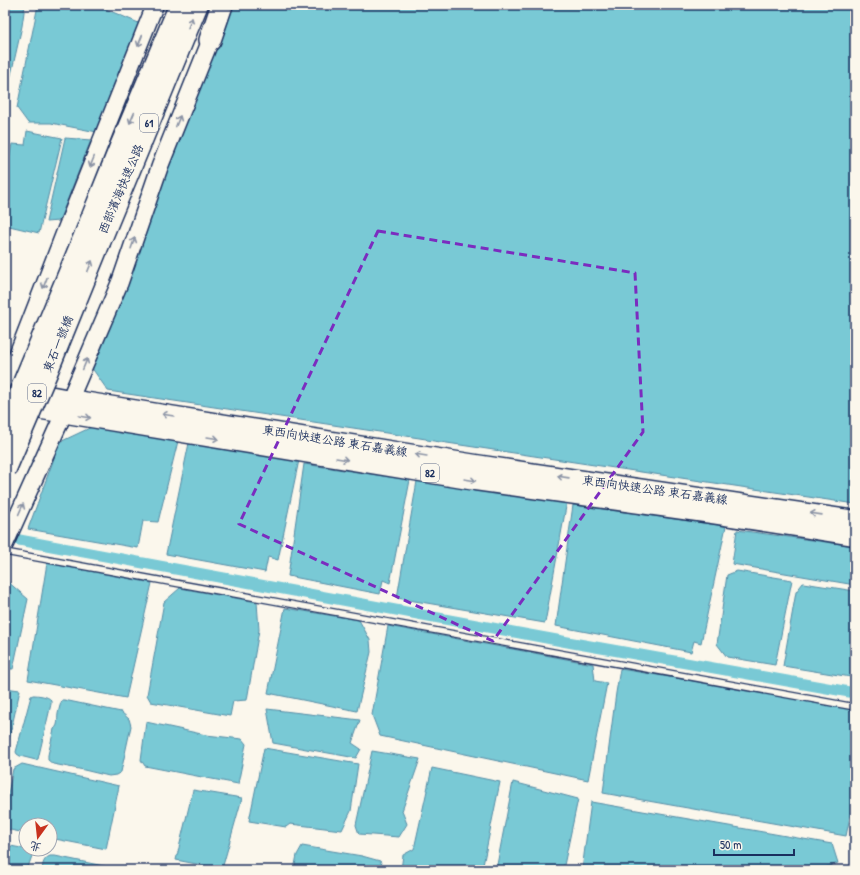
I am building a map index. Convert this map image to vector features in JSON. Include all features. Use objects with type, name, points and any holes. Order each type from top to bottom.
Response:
[{"type":"highway","name":"西部濱海快速公路","points":[[92,238],[120,148],[180,5]]},
{"type":"highway","name":"西部濱海快速公路","points":[[92,238],[136,154],[197,5]]},
{"type":"highway","points":[[210,40],[222,5]]},
{"type":"highway","name":"東石一號橋","points":[[5,428],[92,238]]},
{"type":"highway","name":"東石一號橋","points":[[6,472],[46,374],[92,238]]},
{"type":"main road","name":"東西向快速公路 東石嘉義線","points":[[5,387],[29,398],[67,406],[475,481],[712,514],[855,536]]},
{"type":"main road","name":"東西向快速公路 東石嘉義線","points":[[5,404],[29,398]]},
{"type":"main road","name":"東西向快速公路 東石嘉義線","points":[[67,406],[855,520]]},
{"type":"street","points":[[5,387],[155,5]]},
{"type":"street","points":[[5,544],[67,406],[120,282],[160,166],[225,5]]},
{"type":"lane","points":[[61,257],[64,234]]},
{"type":"lane","points":[[41,357],[57,287]]},
{"type":"lane","points":[[6,472],[29,398]]},
{"type":"lane","points":[[5,552],[855,706]]},
{"type":"highlighted area","points":[[378,231],[635,273],[643,432],[493,641],[239,524]]},
{"type":"water","points":[[5,5],[25,5],[22,26],[6,97],[5,97]]},
{"type":"water","points":[[38,5],[96,5],[141,24],[97,132],[51,123],[28,123],[17,108]]},
{"type":"water","points":[[229,5],[855,5],[855,504],[108,391],[87,361]]},
{"type":"water","points":[[27,131],[62,138],[39,233],[5,225],[5,181],[12,144],[25,145]]},
{"type":"water","points":[[65,138],[91,140],[59,221],[46,222]]},
{"type":"water","points":[[96,425],[178,441],[158,522],[143,521],[138,548],[28,529],[60,442]]},
{"type":"water","points":[[189,443],[299,460],[278,560],[268,557],[265,572],[166,554]]},
{"type":"water","points":[[304,464],[410,480],[390,583],[383,580],[380,594],[288,576]]},
{"type":"water","points":[[417,481],[567,501],[545,623],[397,598]]},
{"type":"water","points":[[573,505],[726,526],[701,643],[694,641],[691,652],[556,626]]},
{"type":"water","points":[[737,530],[855,546],[855,585],[732,564]]},
{"type":"water","points":[[47,563],[152,583],[126,698],[28,680]]},
{"type":"water","points":[[737,571],[792,580],[775,665],[727,657],[717,644],[727,575]]},
{"type":"water","points":[[7,581],[28,599],[13,669],[5,669],[5,587]]},
{"type":"water","points":[[803,583],[855,591],[855,654],[851,677],[783,666],[796,592]]},
{"type":"water","points":[[180,588],[257,602],[259,630],[247,700],[233,701],[230,716],[151,702],[147,695],[164,602]]},
{"type":"water","points":[[285,608],[359,620],[370,640],[371,652],[357,711],[268,693]]},
{"type":"water","points":[[388,626],[593,664],[595,681],[607,683],[588,780],[380,736],[372,715]]},
{"type":"water","points":[[620,669],[855,707],[855,793],[846,836],[603,793]]},
{"type":"water","points":[[5,688],[20,690],[6,753],[5,753]]},
{"type":"water","points":[[31,696],[45,697],[51,700],[38,759],[36,760],[20,756],[16,752]]},
{"type":"water","points":[[62,700],[121,712],[129,719],[131,726],[121,772],[116,775],[109,776],[53,764],[48,760],[54,729],[57,724]]},
{"type":"water","points":[[267,709],[360,720],[352,743],[361,749],[356,758],[273,743]]},
{"type":"water","points":[[146,722],[206,735],[242,739],[246,744],[238,784],[145,766],[141,760]]},
{"type":"water","points":[[264,748],[358,764],[351,811],[342,830],[290,824],[286,827],[249,821]]},
{"type":"water","points":[[372,751],[420,759],[402,811],[407,824],[399,837],[359,834],[356,825]]},
{"type":"water","points":[[22,764],[119,786],[106,849],[58,840],[58,817],[18,817],[18,831],[5,829],[5,809],[13,769]]},
{"type":"water","points":[[432,768],[500,782],[482,870],[401,870],[403,855],[414,849]]},
{"type":"water","points":[[513,782],[578,799],[563,870],[496,870]]},
{"type":"water","points":[[193,790],[242,798],[222,869],[176,860]]},
{"type":"water","points":[[591,802],[832,844],[838,863],[818,870],[582,870]]},
{"type":"water","points":[[5,845],[18,847],[18,857],[32,857],[27,870],[5,870]]},
{"type":"water","points":[[302,846],[362,856],[380,861],[385,870],[294,870],[297,855]]},
{"type":"water","points":[[48,857],[58,857],[123,870],[42,870],[45,860]]},
{"type":"waterway","points":[[14,539],[573,643],[855,693]]}]
